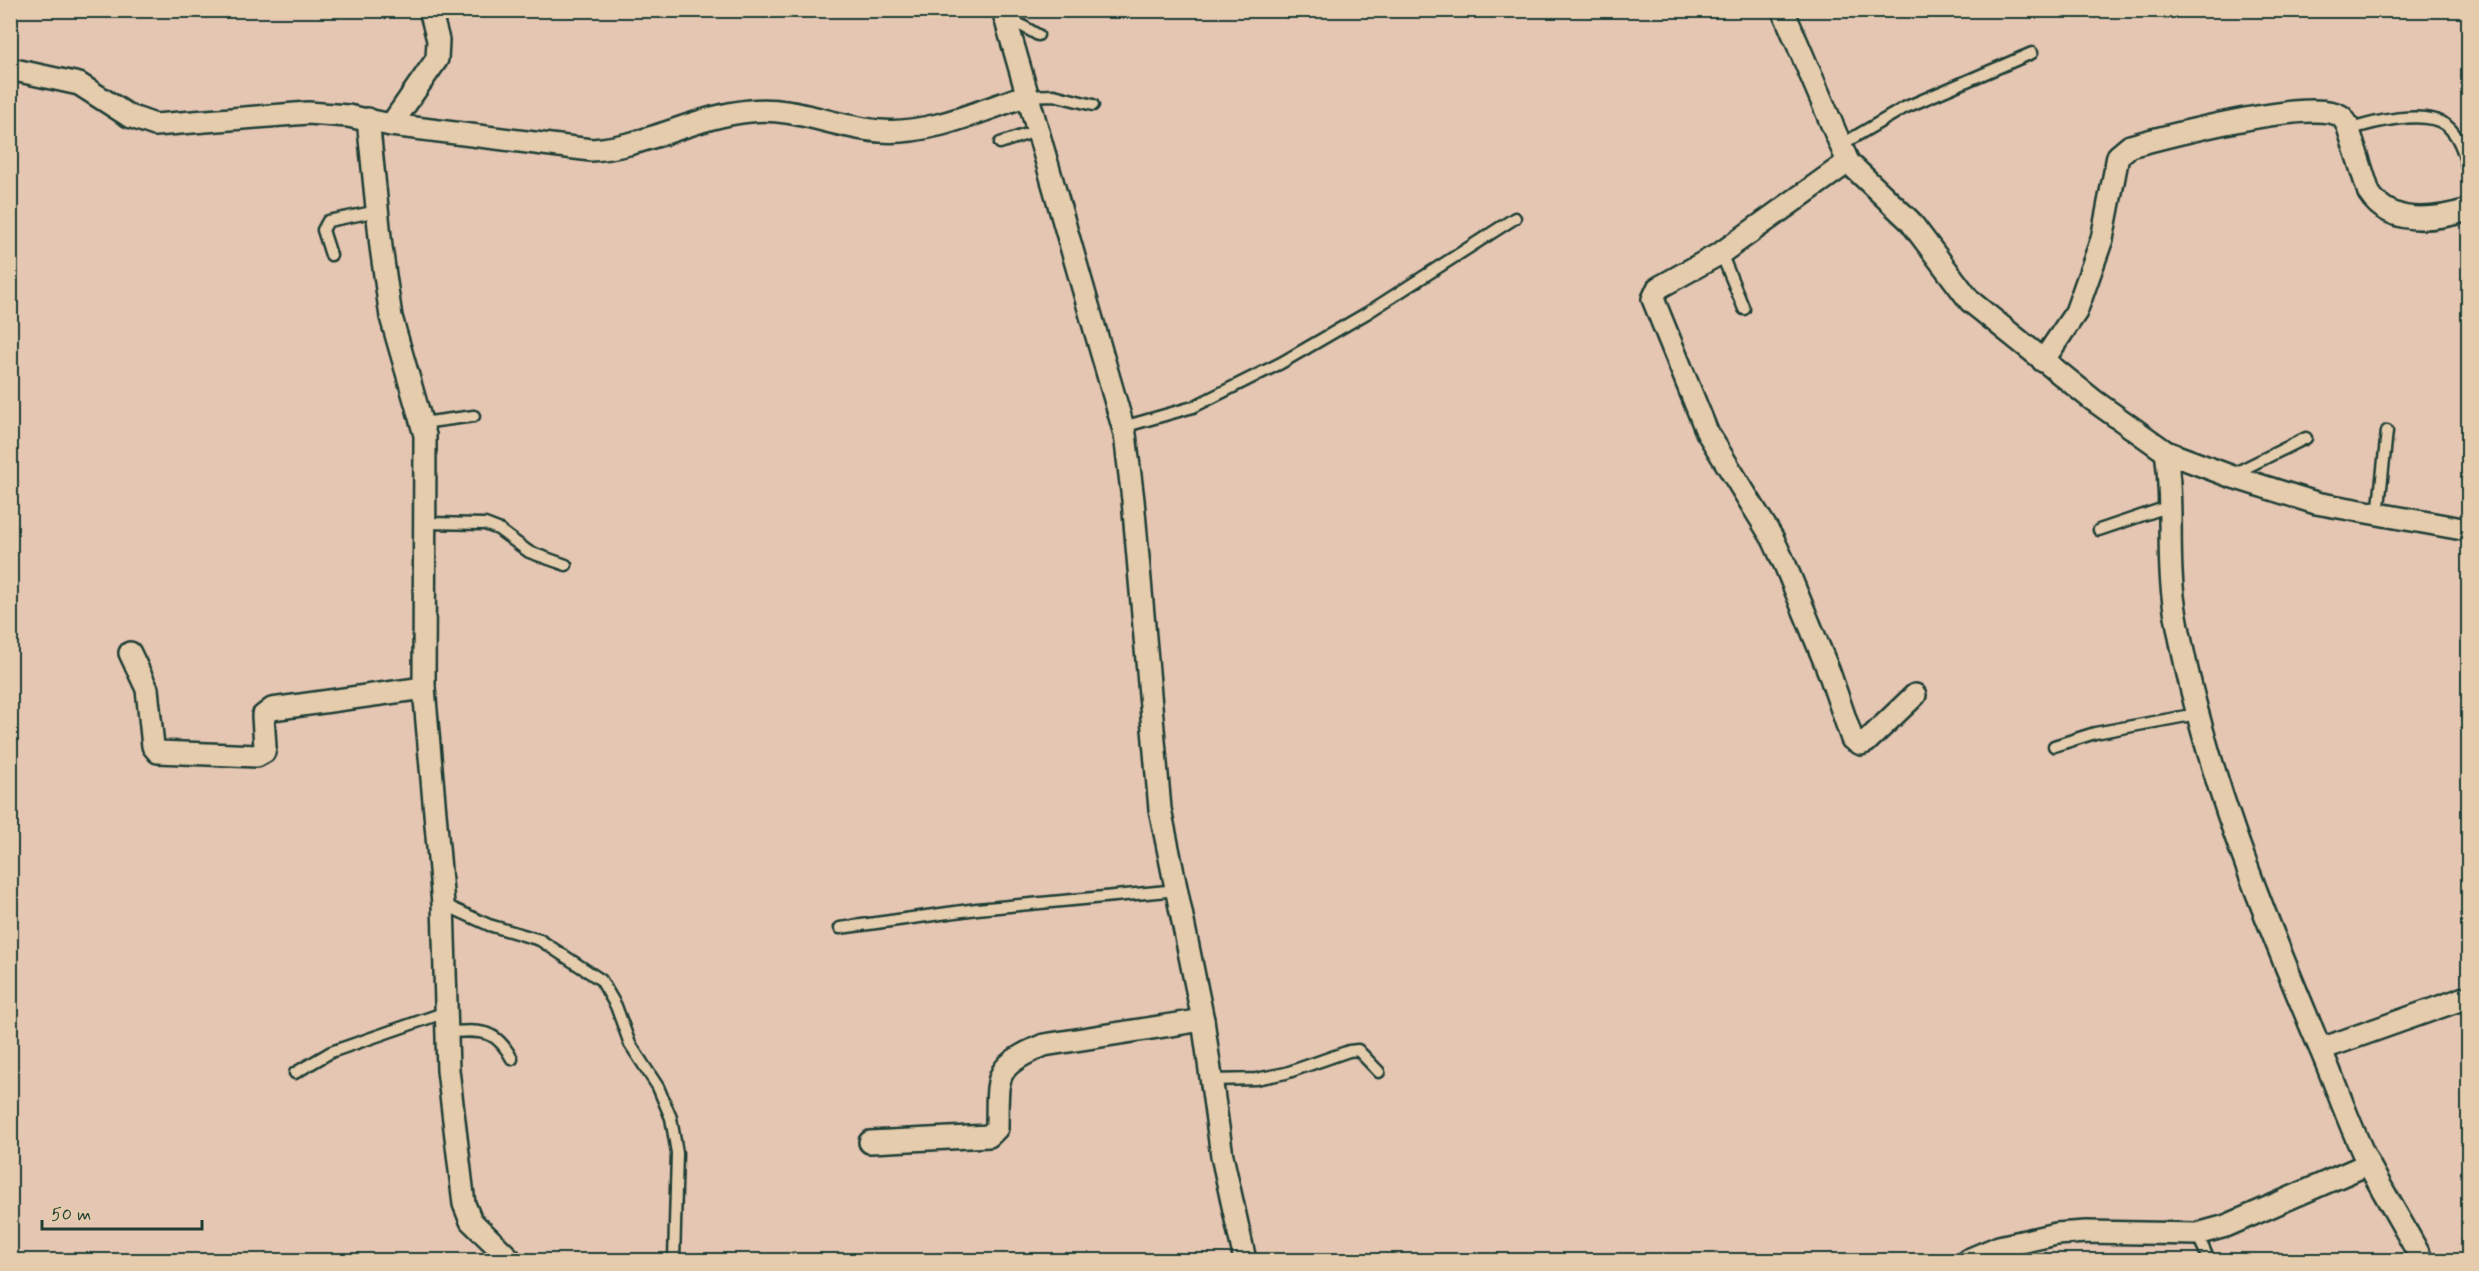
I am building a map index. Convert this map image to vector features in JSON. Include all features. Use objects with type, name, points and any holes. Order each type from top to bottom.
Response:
[{"type":"street","points":[[391,125],[437,59],[438,40],[430,10]]},
{"type":"street","points":[[1783,10],[1843,154],[1910,221],[1962,293],[2043,361],[2166,452],[2230,476],[2316,503],[2378,516],[2469,530]]},
{"type":"street","points":[[1003,13],[1035,131],[1123,427],[1133,500],[1160,809],[1203,1020],[1222,1156],[1245,1260]]},
{"type":"street","points":[[10,69],[79,84],[129,116],[155,125],[308,113],[368,119],[391,125],[591,150],[624,147],[748,111],[788,112],[876,131],[911,131],[1025,96]]},
{"type":"street","points":[[2043,361],[2071,323],[2083,294],[2102,239],[2116,165],[2122,151],[2130,146],[2211,126],[2297,112],[2332,113],[2342,117],[2349,130],[2368,193],[2385,210],[2421,220],[2469,210]]},
{"type":"street","points":[[368,119],[392,316],[426,443],[424,688],[443,904],[448,1070],[464,1204],[471,1221],[511,1260]]},
{"type":"street","points":[[1843,154],[1721,253],[1658,288],[1653,299],[1707,432],[1773,539],[1786,567],[1829,672],[1852,739],[1861,744],[1866,742],[1915,695]]},
{"type":"street","points":[[2166,452],[2171,484],[2169,506],[2175,608],[2197,714],[2230,823],[2273,936],[2368,1164],[2422,1260]]},
{"type":"street","points":[[130,653],[145,682],[153,747],[158,752],[257,756],[264,752],[265,747],[263,716],[272,709],[424,688]]},
{"type":"street","points":[[2321,1049],[2469,997]]},
{"type":"street","points":[[870,1142],[989,1136],[997,1128],[998,1085],[1002,1073],[1006,1065],[1030,1051],[1044,1045],[1203,1020]]},
{"type":"street","points":[[1968,1260],[1999,1247],[2056,1234],[2173,1232],[2197,1234],[2226,1226],[2368,1164]]},
{"type":"lane","points":[[1003,13],[1038,35]]},
{"type":"lane","points":[[1843,154],[1904,108],[2032,53]]},
{"type":"lane","points":[[1025,96],[1054,95],[1093,105]]},
{"type":"lane","points":[[2349,130],[2370,123],[2396,119],[2438,121],[2454,133],[2463,149],[2469,171]]},
{"type":"lane","points":[[1000,143],[1035,131]]},
{"type":"lane","points":[[331,255],[323,230],[328,221],[378,210]]},
{"type":"lane","points":[[1123,427],[1193,407],[1281,363],[1367,313],[1515,218]]},
{"type":"lane","points":[[1721,253],[1744,309]]},
{"type":"lane","points":[[422,423],[474,416]]},
{"type":"lane","points":[[2378,516],[2387,431]]},
{"type":"lane","points":[[2230,476],[2306,438]]},
{"type":"lane","points":[[2099,530],[2169,506]]},
{"type":"lane","points":[[425,523],[485,524],[504,533],[529,552],[566,565]]},
{"type":"lane","points":[[2054,746],[2095,733],[2197,714]]},
{"type":"lane","points":[[840,928],[977,909],[1178,890]]},
{"type":"lane","points":[[443,904],[489,925],[540,940],[601,980],[616,1006],[630,1044],[658,1088],[671,1118],[677,1153],[674,1260]]},
{"type":"lane","points":[[295,1073],[331,1052],[446,1022],[495,1036],[512,1059]]},
{"type":"lane","points":[[1212,1080],[1256,1079],[1286,1073],[1349,1050],[1358,1050],[1379,1072]]},
{"type":"lane","points":[[2197,1234],[2209,1260]]}]
